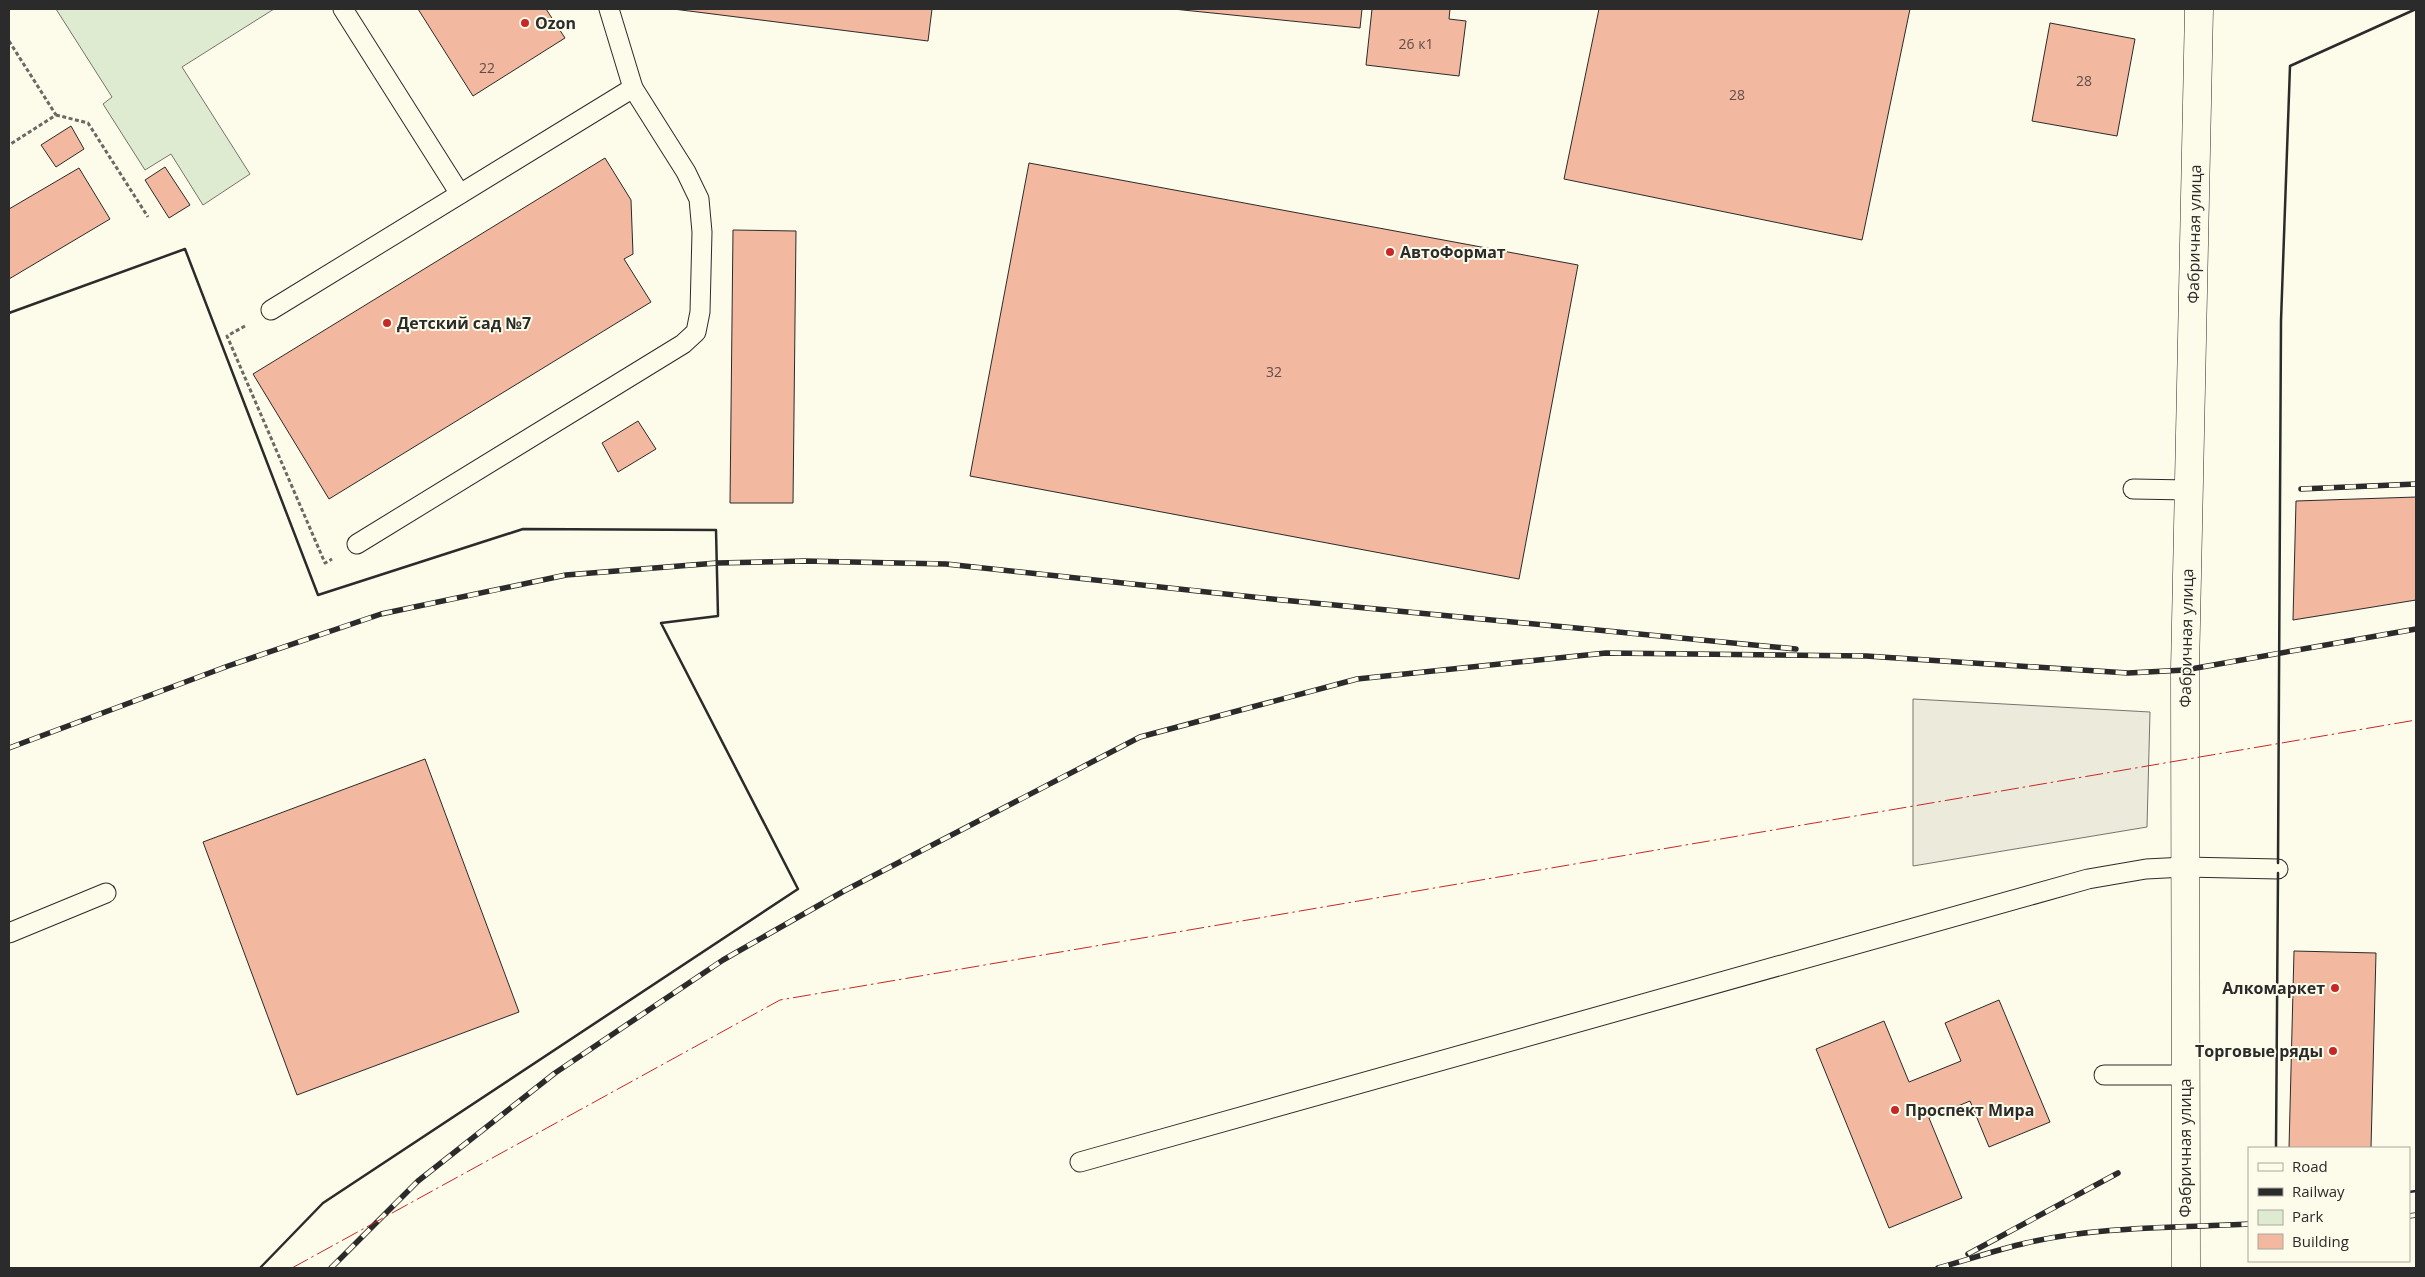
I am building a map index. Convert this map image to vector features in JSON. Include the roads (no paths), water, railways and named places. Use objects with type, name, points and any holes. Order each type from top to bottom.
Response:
[{"type":"street","name":"Фабричная улица","points":[[2186,1268],[2185,670],[2199,9]]},
{"type":"lane","points":[[343,9],[460,194]]},
{"type":"lane","points":[[357,544],[683,344],[696,332],[700,312],[702,232],[699,199],[686,172],[633,88],[609,9]]},
{"type":"lane","points":[[271,310],[633,88]]},
{"type":"lane","points":[[2133,489],[2189,490]]},
{"type":"lane","points":[[1080,1162],[2088,879],[2146,869],[2185,867],[2278,869]]},
{"type":"lane","points":[[9,933],[106,893]]},
{"type":"lane","points":[[2104,1075],[2185,1075]]},
{"type":"railway","points":[[2301,489],[2416,484]]},
{"type":"railway","points":[[9,748],[228,666],[381,614],[566,575],[717,563],[804,561],[946,564],[1282,600],[1796,649]]},
{"type":"railway","points":[[331,1268],[418,1181],[555,1073],[723,960],[844,891],[1140,737],[1357,679],[1606,653],[1866,656],[2128,673],[2185,670],[2416,629]]},
{"type":"railway","points":[[1968,1254],[2118,1173]]},
{"type":"railway","points":[[2410,1216],[2416,1215]]},
{"type":"railway","points":[[1938,1268],[2026,1243],[2081,1233],[2248,1224]]},
{"type":"place","name":"Ozon","points":[[525,23]]},
{"type":"place","name":"АвтоФормат","points":[[1390,252]]},
{"type":"place","name":"Детский сад №7","points":[[387,323]]},
{"type":"place","name":"Алкомаркет","points":[[2335,988]]},
{"type":"place","name":"Торговые ряды","points":[[2333,1051]]},
{"type":"place","name":"Проспект Мира","points":[[1895,1110]]}]
